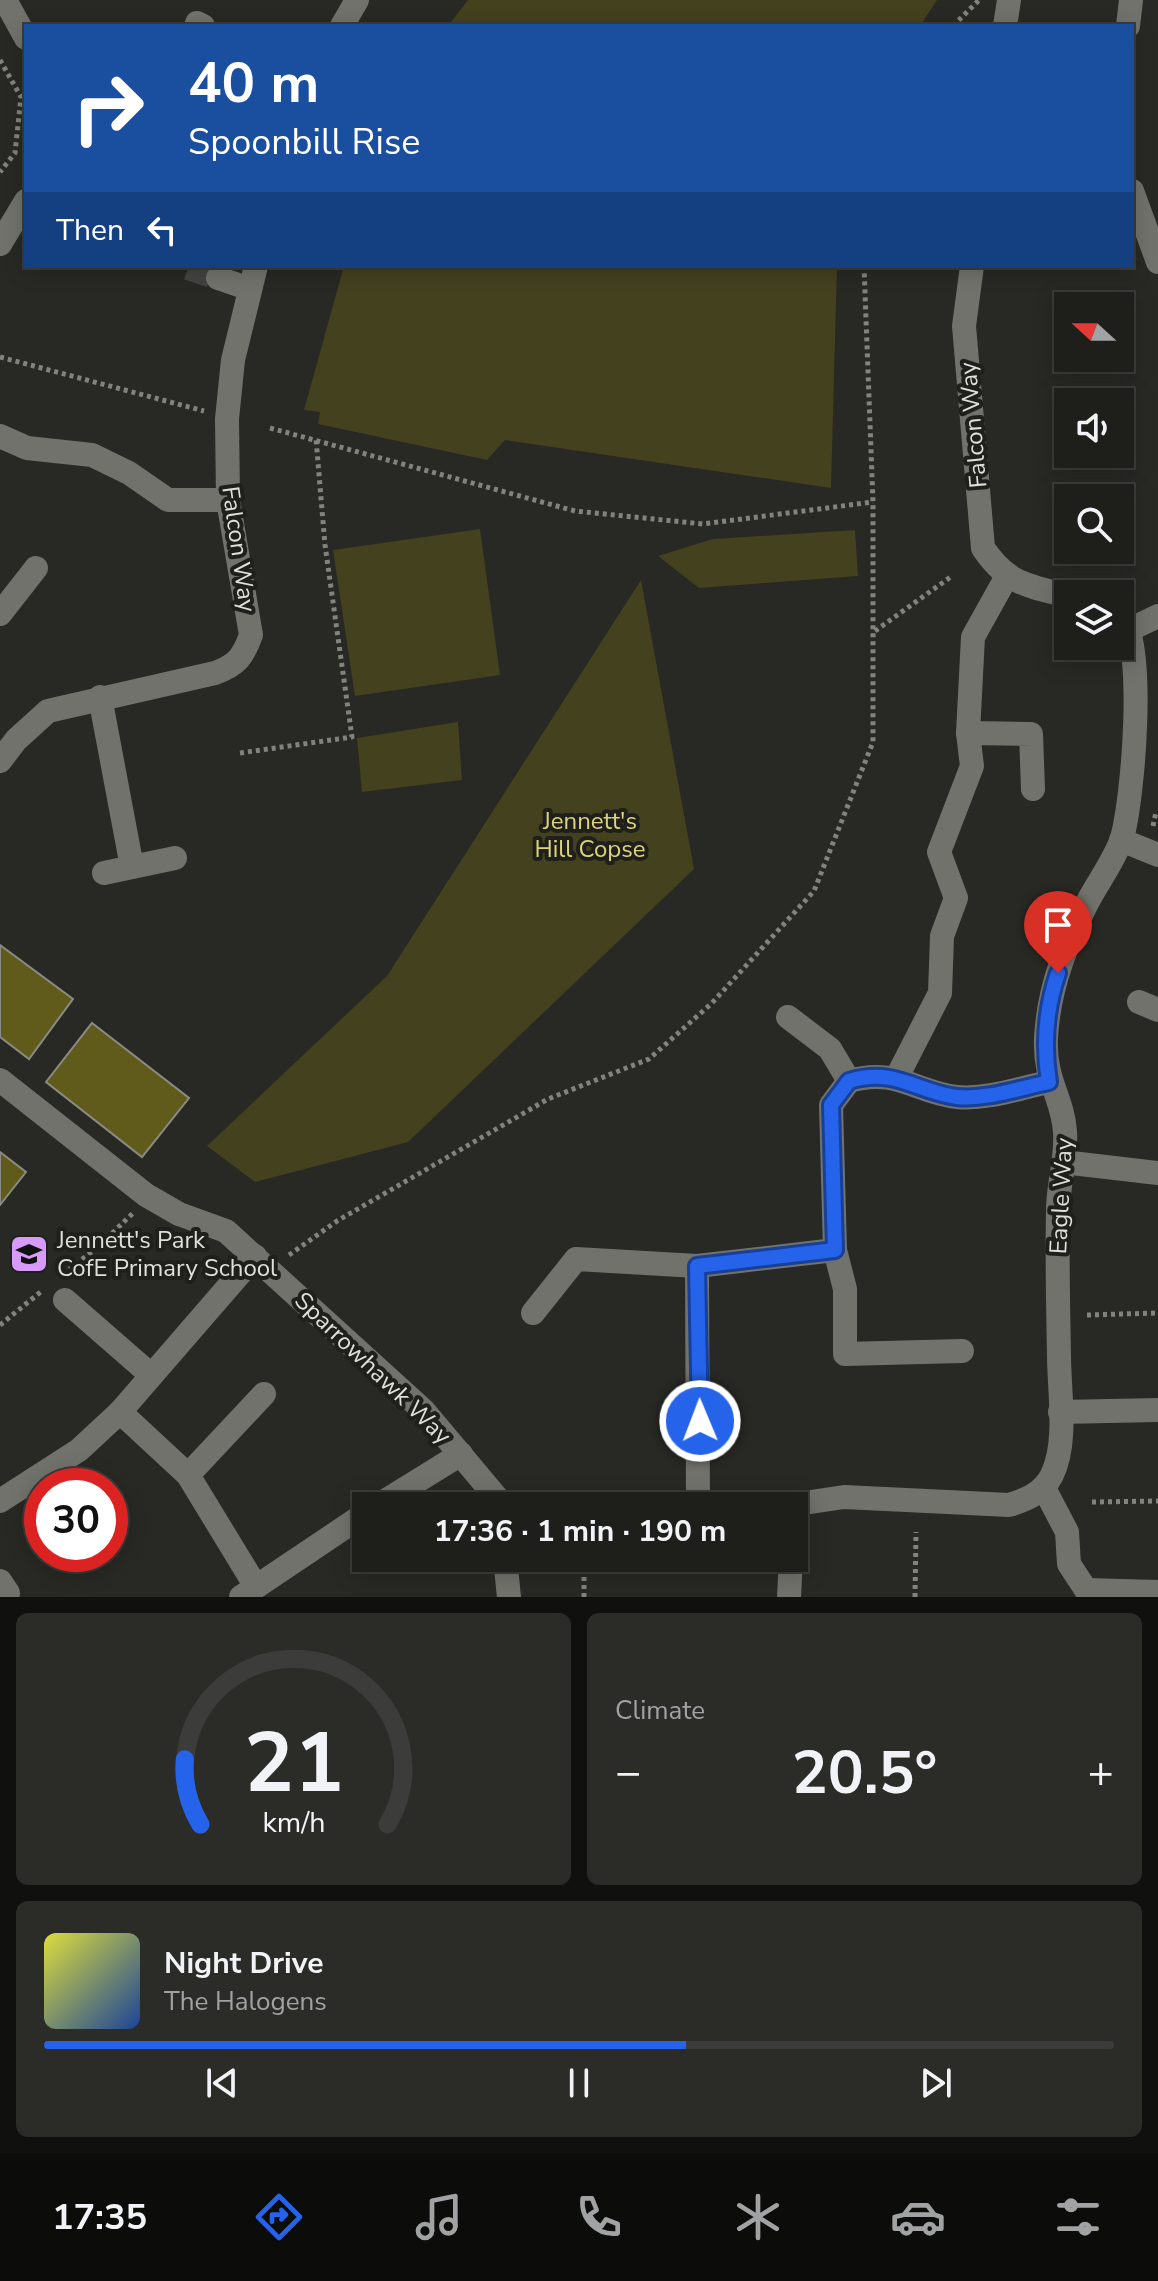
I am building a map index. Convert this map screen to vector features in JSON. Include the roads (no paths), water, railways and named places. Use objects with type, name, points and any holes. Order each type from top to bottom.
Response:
[{"type":"street","points":[[5,0],[24,34]]},
{"type":"street","points":[[343,24],[357,0]]},
{"type":"street","points":[[1005,24],[1009,0]]},
{"type":"street","points":[[1128,24],[1131,0]]},
{"type":"street","points":[[1134,196],[1158,262]]},
{"type":"street","points":[[0,244],[24,204]]},
{"type":"street","name":"Falcon Way","points":[[972,268],[964,326],[983,548],[1007,576]]},
{"type":"street","points":[[218,278],[253,278]]},
{"type":"street","name":"Falcon Way","points":[[0,761],[8,733],[48,711],[215,673],[236,665],[241,658],[251,635],[228,500],[232,375],[253,278]]},
{"type":"street","points":[[0,436],[27,448],[92,455],[129,473],[168,500],[228,500]]},
{"type":"street","points":[[0,614],[36,568]]},
{"type":"street","points":[[897,1077],[940,993],[942,936],[956,898],[939,852],[972,766],[968,733],[973,637],[1007,576],[1019,584],[1054,593]]},
{"type":"street","points":[[1134,620],[1158,616]]},
{"type":"street","name":"Eagle Way","points":[[1044,1488],[1057,1459],[1060,1412],[1057,1227],[1065,1129],[1045,1060],[1049,998],[1085,906],[1121,840],[1128,807],[1137,666],[1134,655]]},
{"type":"street","points":[[100,697],[132,867]]},
{"type":"street","points":[[968,733],[1031,734],[1033,789]]},
{"type":"street","points":[[1121,840],[1158,855]]},
{"type":"street","points":[[104,873],[175,858]]},
{"type":"street","points":[[788,1017],[830,1049],[849,1081]]},
{"type":"street","points":[[962,1351],[845,1354],[845,1289],[835,1250],[831,1105],[849,1081],[897,1077],[952,1096],[969,1098],[1049,1082]]},
{"type":"street","name":"Sparrowhawk Way","points":[[0,1080],[146,1195],[179,1214],[226,1231],[424,1411],[492,1492]]},
{"type":"street","points":[[1063,1162],[1158,1173]]},
{"type":"street","points":[[533,1313],[576,1259],[697,1266],[835,1250]]},
{"type":"street","points":[[59,1468],[120,1412],[255,1256]]},
{"type":"street","points":[[697,1266],[698,1492]]},
{"type":"street","points":[[65,1300],[151,1375]]},
{"type":"street","points":[[188,1475],[264,1394]]},
{"type":"street","points":[[1060,1412],[1158,1410]]},
{"type":"street","points":[[120,1412],[188,1475],[248,1591],[352,1522]]},
{"type":"street","points":[[400,1492],[461,1454]]},
{"type":"street","points":[[808,1502],[844,1497],[1009,1505],[1026,1500],[1044,1488],[1067,1532],[1069,1564],[1086,1590],[1158,1592]]},
{"type":"street","points":[[0,1501],[24,1490]]},
{"type":"street","points":[[506,1572],[509,1597]]},
{"type":"street","points":[[789,1597],[790,1572]]},
{"type":"tunnel","points":[[188,268],[218,278]]},
{"type":"place","name":"Jennett's Park CofE Primary School","points":[[29,1254]]},
{"type":"park label","name":"Jennett's Hill Copse","points":[[590,835]]}]
